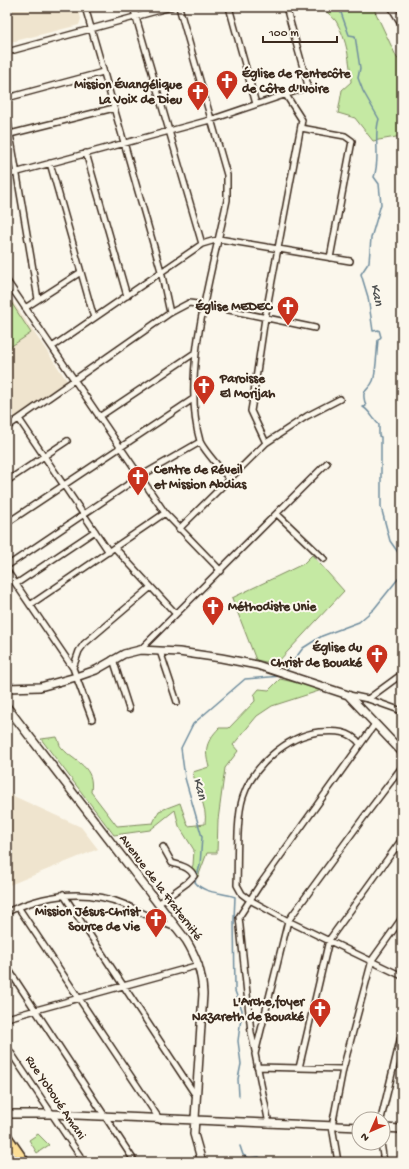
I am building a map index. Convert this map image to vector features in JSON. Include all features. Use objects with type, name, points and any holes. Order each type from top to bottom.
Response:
[{"type":"main road","points":[[7,1136],[25,1162]]},
{"type":"street","points":[[86,7],[123,143],[161,271],[170,313]]},
{"type":"street","points":[[133,7],[202,244]]},
{"type":"street","points":[[7,52],[171,7]]},
{"type":"street","points":[[179,7],[210,120],[224,162],[228,187],[196,352],[193,399],[200,442],[230,480]]},
{"type":"street","points":[[229,7],[256,104]]},
{"type":"street","points":[[7,175],[210,120],[286,95],[307,86],[286,7]]},
{"type":"street","points":[[391,7],[402,25]]},
{"type":"street","points":[[7,98],[103,72]]},
{"type":"street","points":[[266,443],[252,410],[265,318],[302,120],[286,95]]},
{"type":"street","points":[[10,134],[114,108]]},
{"type":"street","points":[[7,116],[38,299]]},
{"type":"street","points":[[301,128],[345,136],[352,141],[330,258]]},
{"type":"street","points":[[86,153],[127,296]]},
{"type":"street","points":[[50,163],[94,318]]},
{"type":"street","points":[[52,347],[202,244],[219,238],[350,261]]},
{"type":"street","points":[[25,308],[81,272]]},
{"type":"street","points":[[7,281],[165,513],[221,571]]},
{"type":"street","points":[[7,427],[170,313],[189,303],[205,304],[315,328]]},
{"type":"street","points":[[99,417],[196,352]]},
{"type":"street","points":[[7,523],[193,399]]},
{"type":"street","points":[[179,529],[266,443],[307,416],[340,399]]},
{"type":"street","points":[[19,419],[109,552]]},
{"type":"street","points":[[7,482],[67,440]]},
{"type":"street","points":[[7,566],[140,478],[200,442]]},
{"type":"street","points":[[140,650],[327,464]]},
{"type":"street","points":[[30,605],[165,513]]},
{"type":"street","points":[[277,514],[324,559]]},
{"type":"street","points":[[16,584],[95,531]]},
{"type":"street","points":[[115,548],[176,614]]},
{"type":"street","points":[[7,571],[73,668],[92,719]]},
{"type":"street","points":[[73,668],[79,651],[84,644],[151,587]]},
{"type":"street","points":[[7,688],[24,689],[40,687],[96,670],[124,654],[140,650],[160,651],[221,658],[257,665],[402,711]]},
{"type":"street","points":[[160,651],[177,702]]},
{"type":"street","points":[[113,659],[129,709]]},
{"type":"street","points":[[368,700],[402,674]]},
{"type":"street","points":[[348,695],[402,752]]},
{"type":"street","name":"Avenue de la Fraternité","points":[[7,707],[178,929],[194,953],[199,965],[203,994],[194,1134],[202,1162]]},
{"type":"street","points":[[269,1124],[251,1032],[239,917],[375,724]]},
{"type":"street","points":[[360,744],[355,737],[346,732],[309,734],[296,738],[282,747],[265,762],[255,775],[243,797],[240,811],[237,885],[242,894],[250,900],[288,921],[372,960],[402,976]]},
{"type":"street","points":[[255,1054],[288,921],[402,767]]},
{"type":"street","points":[[299,1068],[329,940],[402,839]]},
{"type":"street","points":[[158,904],[187,884],[194,876],[192,872],[186,868],[172,863],[163,847]]},
{"type":"street","points":[[63,894],[196,1096]]},
{"type":"street","points":[[7,912],[44,898],[63,894],[91,894],[108,898],[178,929]]},
{"type":"street","points":[[18,907],[160,1120]]},
{"type":"street","points":[[338,1162],[332,1126],[343,1069],[372,960],[402,918]]},
{"type":"street","points":[[7,1018],[199,965]]},
{"type":"street","points":[[7,967],[135,1162]]},
{"type":"street","points":[[383,1111],[402,1032]]},
{"type":"street","name":"Rue Yoboué Amani","points":[[7,1047],[84,1162]]},
{"type":"street","points":[[257,1068],[343,1069]]},
{"type":"street","points":[[7,1114],[52,1114],[160,1120],[351,1127]]},
{"type":"street","points":[[391,1128],[402,1129]]},
{"type":"street","points":[[7,1158],[18,1150]]},
{"type":"street","points":[[382,1151],[384,1162]]},
{"type":"shaded area","points":[[7,7],[78,7],[81,19],[79,25],[7,43]]},
{"type":"shaded area","points":[[7,293],[68,382],[7,424]]},
{"type":"shaded area","points":[[7,793],[81,827],[98,849],[7,886]]},
{"type":"green space","points":[[322,7],[373,7],[397,58],[402,63],[402,136],[373,141],[355,118],[338,113],[342,90],[351,82],[349,58],[340,28],[336,21]]},
{"type":"green space","points":[[7,296],[31,333],[7,349]]},
{"type":"green space","points":[[312,555],[344,591],[276,664],[256,660],[232,598],[303,564]]},
{"type":"green space","points":[[280,679],[325,689],[272,706],[257,716],[233,745],[238,751],[225,768],[218,820],[217,853],[207,853],[198,877],[189,874],[193,865],[194,850],[179,826],[175,810],[150,830],[114,835],[41,739],[57,737],[61,747],[87,770],[90,776],[91,792],[117,826],[153,823],[159,811],[180,803],[188,826],[205,824],[205,810],[193,772],[209,767],[207,746],[211,737],[219,728],[229,728],[255,701],[254,695],[259,689],[269,690]]},
{"type":"green space","points":[[38,1134],[49,1145],[37,1153],[29,1140]]},
{"type":"waterway","name":"Kan","points":[[339,7],[349,35],[355,36],[360,68],[358,78],[363,91],[379,119],[377,126],[377,162],[374,177],[379,184],[381,204],[371,238],[369,262],[361,274],[368,297],[373,331],[379,330],[381,337],[378,340],[374,378],[371,385],[364,393],[366,406],[363,407],[379,425],[379,436],[381,437],[381,507],[390,541],[402,558]]},
{"type":"waterway","name":"Kan","points":[[286,671],[303,648],[322,636],[359,622],[374,609],[402,574]]},
{"type":"waterway","name":"Kan","points":[[239,1096],[238,1079],[241,1064],[238,1041],[242,1010],[235,991],[235,897],[208,891],[203,889],[195,882],[200,865],[202,837],[185,778],[181,748],[193,724],[245,679],[281,676]]},
{"type":"waterway","name":"Kan","points":[[240,1146],[243,1155],[248,1158],[259,1157],[263,1162]]},
{"type":"place","name":"Église de Pentecôte de Côte d'Ivoire","points":[[227,100]]},
{"type":"place","name":"Mission Évangélique La Voix de Dieu","points":[[198,112]]},
{"type":"place","name":"Église MEDEC","points":[[288,326]]},
{"type":"place","name":"Paroisse El Morijah","points":[[204,406]]},
{"type":"place","name":"Centre de Réveil et Mission Abdias","points":[[138,496]]},
{"type":"place","name":"Méthodiste Unie","points":[[213,626]]},
{"type":"place","name":"Église du Christ de Bouaké","points":[[377,674]]},
{"type":"place","name":"Mission Jésus-Christ Source de Vie","points":[[156,938]]},
{"type":"place","name":"L'Arche,foyer Nazareth de Bouaké","points":[[320,1028]]}]
